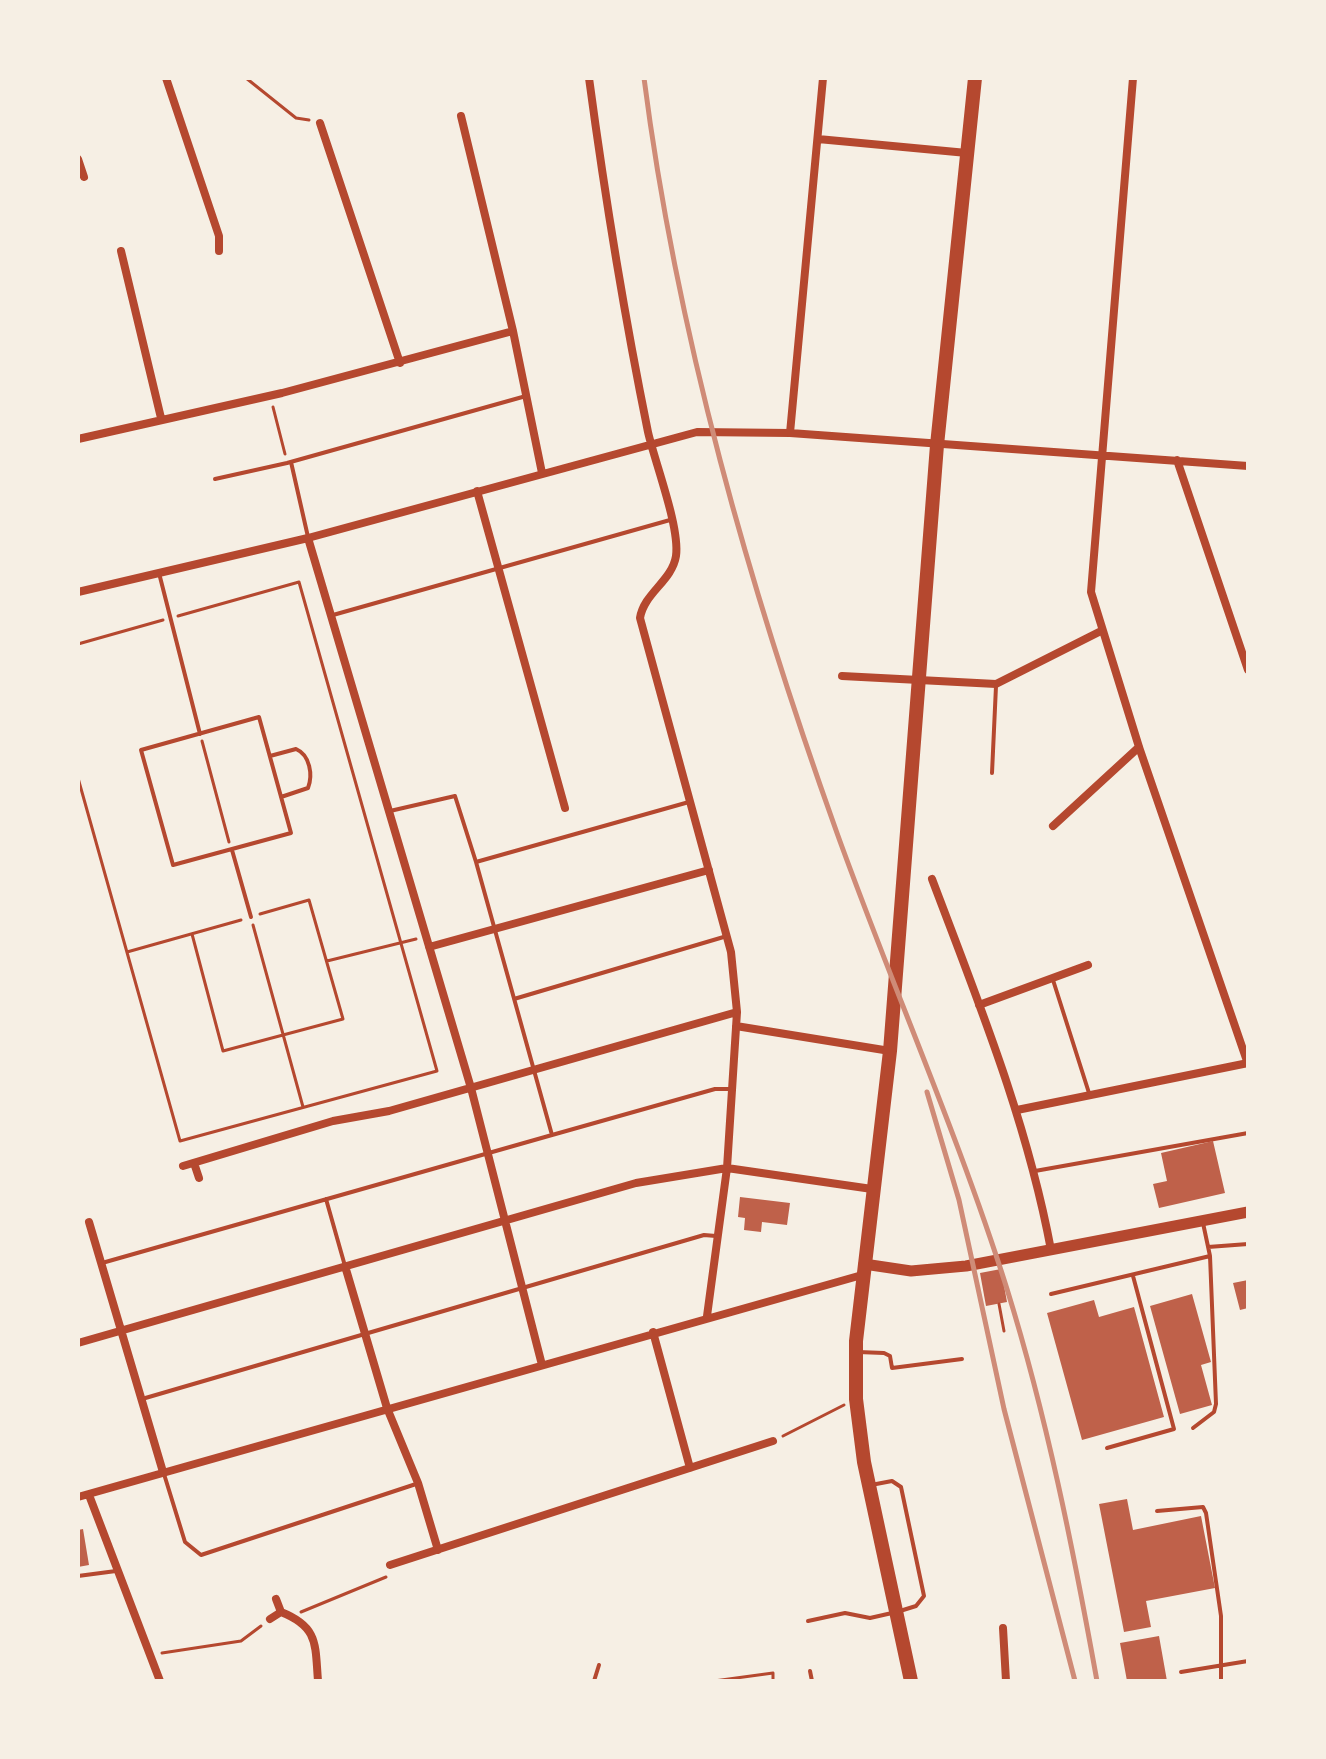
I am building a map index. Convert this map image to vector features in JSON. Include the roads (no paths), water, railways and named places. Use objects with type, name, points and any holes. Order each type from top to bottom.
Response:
[{"type":"main road","points":[[911,1681],[869,1485],[856,1399],[856,1352],[890,1046],[937,445],[975,78]]},
{"type":"street","points":[[166,78],[219,236],[219,251]]},
{"type":"street","points":[[589,78],[613,258],[676,557],[671,569],[642,605],[640,618],[727,936],[737,1012],[727,1168],[707,1316]]},
{"type":"street","points":[[790,433],[823,78]]},
{"type":"street","points":[[1017,1110],[1248,1064],[1139,747],[1091,592],[1133,78]]},
{"type":"street","points":[[461,116],[513,331],[542,473]]},
{"type":"street","points":[[320,123],[400,363]]},
{"type":"street","points":[[818,139],[967,153]]},
{"type":"street","points":[[78,159],[84,177]]},
{"type":"street","points":[[121,251],[161,418]]},
{"type":"street","points":[[78,439],[400,363],[513,331]]},
{"type":"street","points":[[78,592],[308,538],[697,432],[790,433],[1248,466]]},
{"type":"street","points":[[1177,460],[1248,670]]},
{"type":"street","points":[[477,491],[565,808]]},
{"type":"street","points":[[308,538],[471,1088],[542,1365]]},
{"type":"street","points":[[842,676],[996,684],[1101,631]]},
{"type":"street","points":[[1053,826],[1139,747]]},
{"type":"street","points":[[429,947],[709,870]]},
{"type":"street","points":[[932,879],[1017,1110],[1035,1171],[1051,1250]]},
{"type":"street","points":[[979,1005],[1088,965]]},
{"type":"street","points":[[183,1166],[333,1121],[389,1111],[737,1012]]},
{"type":"street","points":[[736,1026],[890,1046]]},
{"type":"street","points":[[194,1163],[199,1178]]},
{"type":"street","points":[[78,1343],[636,1183],[727,1168],[872,1189]]},
{"type":"street","points":[[78,1497],[863,1270],[911,1271],[966,1266],[1248,1212]]},
{"type":"street","points":[[89,1222],[163,1472]]},
{"type":"street","points":[[345,1266],[387,1408],[418,1483],[438,1550]]},
{"type":"street","points":[[653,1332],[690,1468]]},
{"type":"street","points":[[390,1565],[773,1441]]},
{"type":"street","points":[[89,1495],[160,1681]]},
{"type":"street","points":[[276,1599],[281,1612],[296,1618],[310,1630],[315,1644],[318,1681]]},
{"type":"street","points":[[270,1619],[281,1612]]},
{"type":"street","points":[[1003,1628],[1006,1681]]},
{"type":"lane","points":[[215,479],[289,462],[526,396]]},
{"type":"lane","points":[[289,462],[308,538]]},
{"type":"lane","points":[[333,615],[670,520]]},
{"type":"lane","points":[[158,571],[200,734]]},
{"type":"lane","points":[[992,773],[996,684]]},
{"type":"lane","points":[[259,717],[291,833],[173,865],[141,750],[200,734],[259,717]]},
{"type":"lane","points":[[270,756],[296,749],[306,757],[310,773],[308,788],[281,797]]},
{"type":"lane","points":[[390,811],[455,796],[552,1135]]},
{"type":"lane","points":[[476,862],[689,802]]},
{"type":"lane","points":[[231,849],[251,917]]},
{"type":"lane","points":[[514,999],[727,936]]},
{"type":"lane","points":[[1052,978],[1090,1095]]},
{"type":"lane","points":[[101,1263],[715,1089],[732,1089]]},
{"type":"lane","points":[[1035,1171],[1248,1133]]},
{"type":"lane","points":[[326,1199],[345,1266]]},
{"type":"lane","points":[[1193,1428],[1214,1412],[1216,1404],[1210,1256],[1202,1220]]},
{"type":"lane","points":[[142,1399],[704,1235],[718,1236]]},
{"type":"lane","points":[[1208,1247],[1248,1244]]},
{"type":"lane","points":[[1051,1294],[1210,1256]]},
{"type":"lane","points":[[1107,1448],[1174,1429],[1133,1276]]},
{"type":"lane","points":[[856,1352],[884,1353],[890,1356],[892,1368],[962,1359]]},
{"type":"lane","points":[[163,1472],[185,1542],[201,1555],[418,1483]]},
{"type":"lane","points":[[808,1621],[845,1613],[870,1618],[898,1612],[920,1604],[924,1596],[901,1487],[892,1481],[869,1485]]},
{"type":"lane","points":[[1157,1511],[1195,1505],[1203,1507],[1206,1513],[1218,1584],[1223,1665],[1221,1681]]},
{"type":"lane","points":[[78,1576],[118,1571]]},
{"type":"lane","points":[[1181,1672],[1248,1661]]},
{"type":"lane","points":[[594,1681],[599,1665]]},
{"type":"lane","points":[[810,1671],[812,1681]]},
{"type":"railway","points":[[644,78],[676,270],[720,461],[746,555],[837,833],[968,1174],[1007,1289],[1035,1386],[1058,1484],[1097,1681]]},
{"type":"railway","points":[[927,1092],[959,1200],[1004,1409],[1075,1681]]}]
